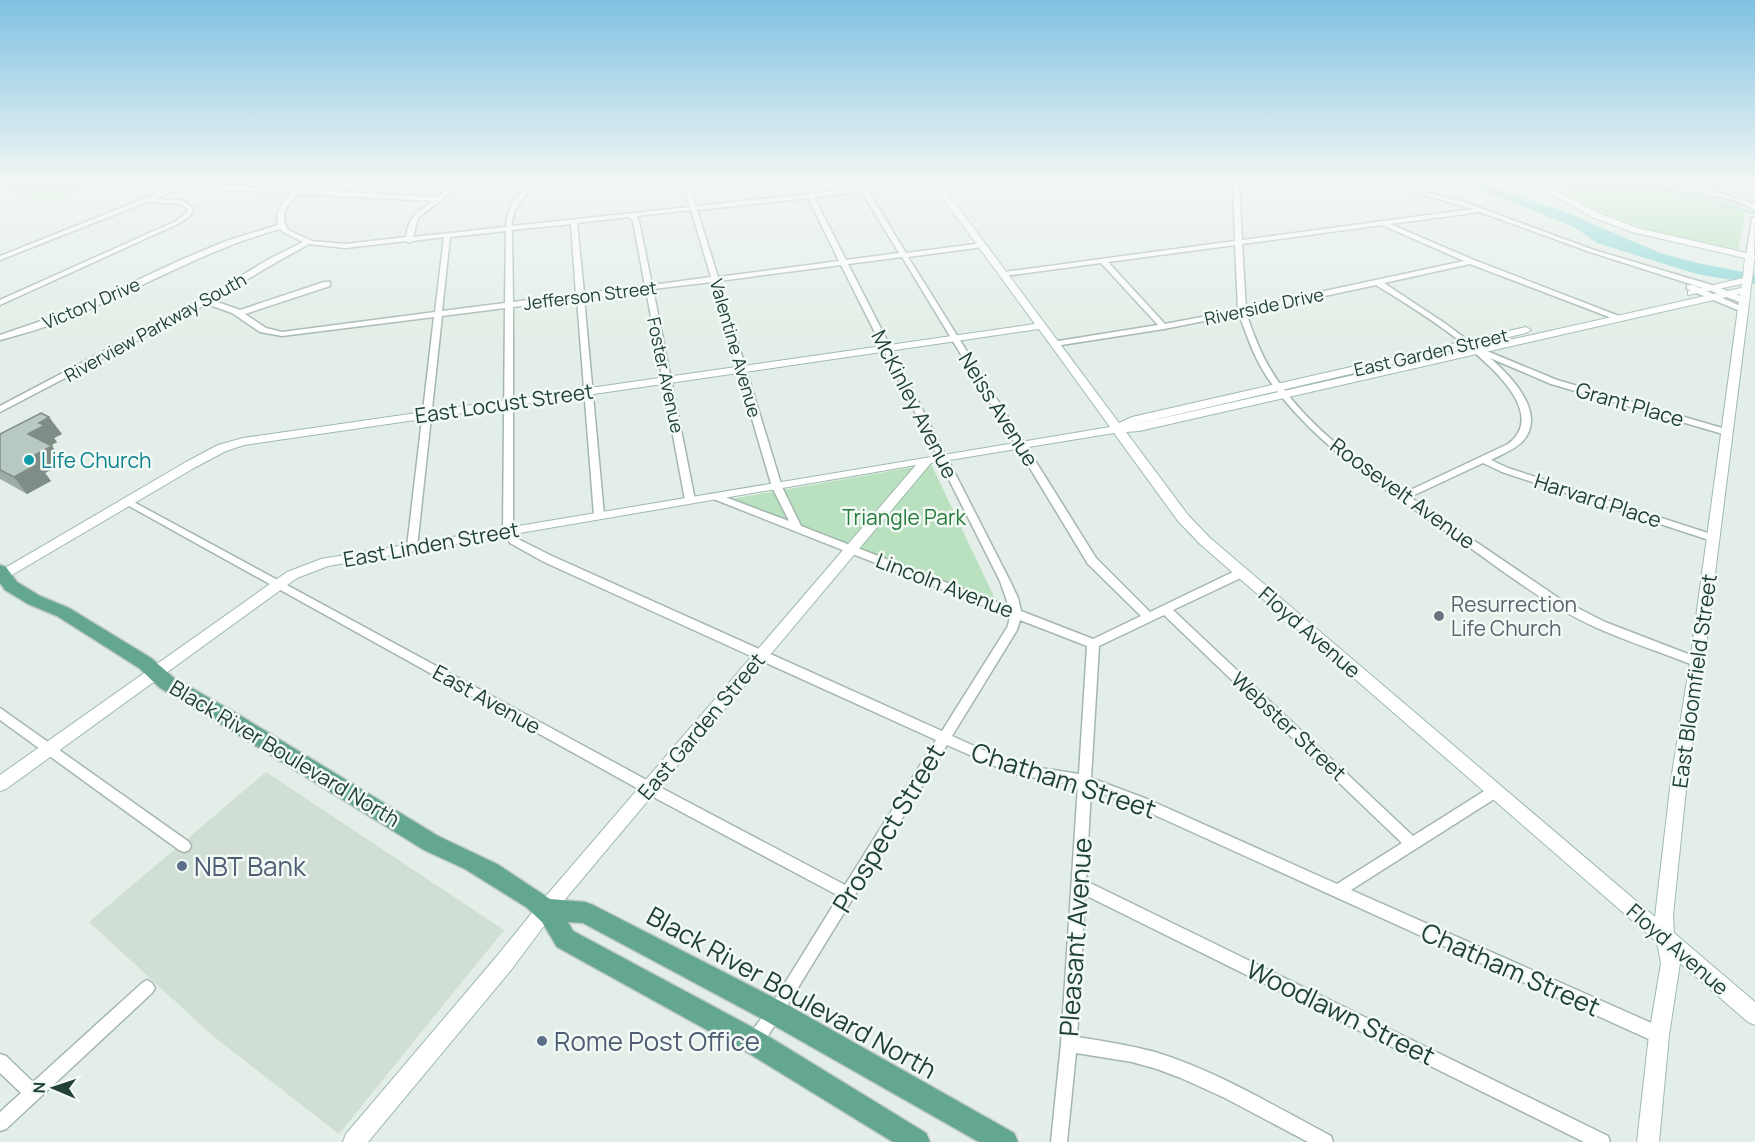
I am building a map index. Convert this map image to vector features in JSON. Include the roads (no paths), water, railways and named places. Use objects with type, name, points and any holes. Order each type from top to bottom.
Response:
[{"type":"main road","name":"Black River Boulevard North","points":[[1,574],[11,586],[34,600],[63,612],[157,672],[167,683],[205,707],[234,722],[431,843],[446,847],[518,890],[546,909],[565,939],[754,1042],[917,1142]]},
{"type":"main road","name":"Black River Boulevard North","points":[[546,909],[585,913],[775,1012],[1005,1142]]},
{"type":"street","points":[[0,258],[55,236]]},
{"type":"street","points":[[0,303],[147,236]]},
{"type":"street","name":"Victory Drive","points":[[2,336],[78,312],[209,248],[242,236]]},
{"type":"street","points":[[294,236],[308,242],[345,246],[453,236]]},
{"type":"street","points":[[408,241],[409,236]]},
{"type":"street","points":[[508,531],[510,236]]},
{"type":"street","points":[[575,236],[599,515]]},
{"type":"street","name":"Foster Avenue","points":[[639,236],[690,500]]},
{"type":"street","name":"Valentine Avenue","points":[[702,236],[777,487]]},
{"type":"street","name":"McKinley Avenue","points":[[830,236],[1005,581],[1017,613]]},
{"type":"street","name":"Neiss Avenue","points":[[894,236],[1092,561],[1149,616]]},
{"type":"street","name":"Floyd Avenue","points":[[975,236],[1183,518],[1241,573],[1755,1014]]},
{"type":"street","name":"Roosevelt Avenue","points":[[1239,236],[1242,310],[1254,347],[1281,391],[1329,441],[1403,497],[1572,611],[1697,662]]},
{"type":"street","points":[[1004,274],[1290,236]]},
{"type":"street","points":[[1412,236],[1472,262],[1620,318]]},
{"type":"street","points":[[1552,236],[1666,275],[1744,305]]},
{"type":"street","points":[[1662,236],[1753,258]]},
{"type":"street","name":"East Bloomfield Street","points":[[1648,1142],[1659,1035],[1671,963],[1665,937],[1664,915],[1679,780],[1697,662],[1748,268],[1753,258],[1754,236]]},
{"type":"street","points":[[412,547],[447,237]]},
{"type":"street","name":"Riverview Parkway South","points":[[0,409],[206,301],[308,242]]},
{"type":"street","name":"Jefferson Street","points":[[206,301],[240,313],[259,329],[271,334],[282,334],[982,245]]},
{"type":"street","points":[[1103,261],[1164,327]]},
{"type":"street","name":"Riverside Drive","points":[[1055,344],[1164,327],[1472,262]]},
{"type":"street","points":[[1666,275],[1699,291]]},
{"type":"street","points":[[1377,282],[1479,351],[1511,382],[1525,405],[1528,420],[1521,438],[1508,448],[1403,497]]},
{"type":"street","name":"East Garden Street","points":[[1281,391],[1479,351],[1620,318],[1712,293],[1736,282],[1747,285]]},
{"type":"street","points":[[240,313],[327,284]]},
{"type":"street","name":"East Garden Street","points":[[354,1142],[504,963],[546,909],[927,460],[1117,429],[1139,428],[1468,343],[1699,291],[1730,294],[1747,285]]},
{"type":"street","points":[[1730,294],[1744,305]]},
{"type":"street","name":"East Locust Street","points":[[1,574],[214,452],[231,445],[508,402],[1041,326]]},
{"type":"street","name":"Grant Place","points":[[1479,351],[1534,375],[1726,432]]},
{"type":"street","points":[[1511,382],[1534,375]]},
{"type":"street","name":"East Linden Street","points":[[0,783],[279,584],[308,567],[326,561],[927,460]]},
{"type":"street","name":"Harvard Place","points":[[1484,460],[1516,473],[1713,538]]},
{"type":"street","points":[[777,487],[797,528]]},
{"type":"street","name":"Lincoln Avenue","points":[[714,496],[1093,644]]},
{"type":"street","name":"East Avenue","points":[[127,502],[279,584],[292,594],[848,894]]},
{"type":"street","name":"Chatham Street","points":[[508,531],[514,541],[548,559],[1013,769],[1062,776],[1085,782],[1142,803],[1659,1035]]},
{"type":"street","points":[[1093,644],[1241,573]]},
{"type":"street","name":"Webster Street","points":[[1165,609],[1413,844]]},
{"type":"street","name":"Prospect Street","points":[[754,1042],[775,1012],[1013,627],[1017,613]]},
{"type":"street","name":"Pleasant Avenue","points":[[1059,1142],[1069,1044],[1093,644]]},
{"type":"street","points":[[0,713],[184,846]]},
{"type":"street","points":[[1337,891],[1494,792]]},
{"type":"street","name":"Woodlawn Street","points":[[1078,884],[1602,1142]]},
{"type":"street","points":[[0,1124],[147,988]]},
{"type":"street","points":[[1069,1044],[1133,1054],[1171,1066],[1235,1095],[1325,1142]]},
{"type":"street","points":[[0,1062],[33,1093]]},
{"type":"water","points":[[1587,236],[1621,236],[1660,253],[1755,274],[1755,284],[1697,274],[1597,243]]},
{"type":"place","name":"Life Church","points":[[29,460]]},
{"type":"place","name":"Resurrection Life Church","points":[[1439,616]]},
{"type":"place","name":"NBT Bank","points":[[182,866]]},
{"type":"place","name":"Rome Post Office","points":[[542,1041]]},
{"type":"park label","name":"Triangle Park","points":[[904,517]]}]
